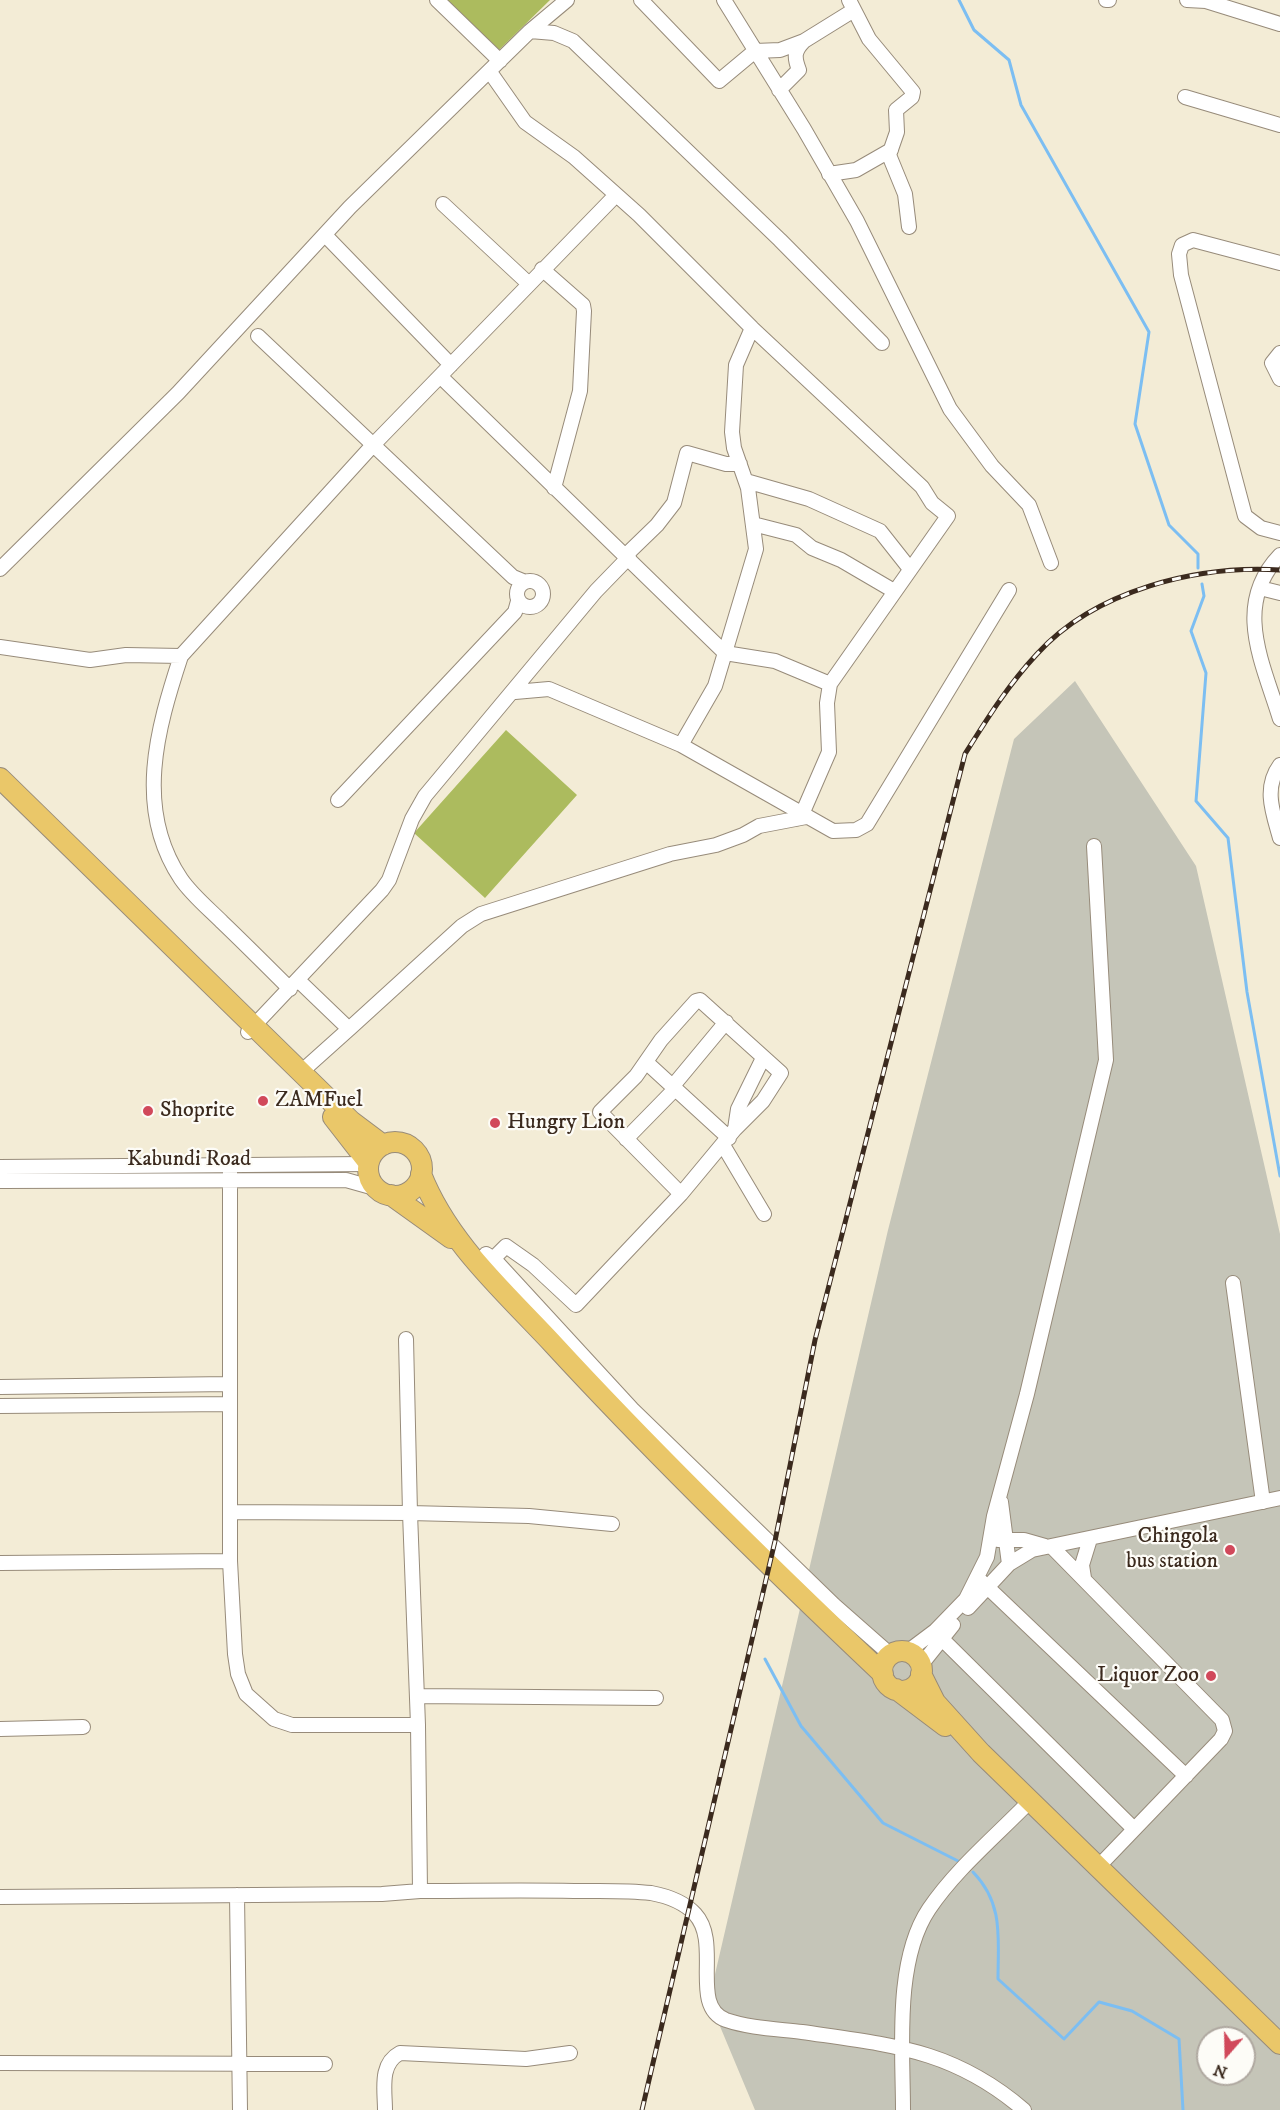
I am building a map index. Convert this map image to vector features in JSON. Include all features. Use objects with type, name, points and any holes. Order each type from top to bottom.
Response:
[{"type":"highway","points":[[0,778],[250,1029],[350,1135],[368,1163],[370,1181],[462,1246]]},
{"type":"highway","points":[[0,791],[250,1029],[301,1072],[351,1121],[383,1145]]},
{"type":"highway","points":[[368,1163],[374,1152],[383,1145],[391,1142],[408,1145],[419,1156],[421,1174],[428,1191],[462,1246],[620,1418],[883,1674],[887,1684],[981,1753]]},
{"type":"highway","points":[[385,1192],[410,1190],[421,1174]]},
{"type":"highway","points":[[830,1624],[861,1644],[906,1658],[935,1702],[981,1753],[1280,2044]]},
{"type":"highway","points":[[883,1674],[884,1662],[906,1658]]},
{"type":"highway","points":[[896,1689],[914,1686],[906,1658]]},
{"type":"street","points":[[437,0],[500,61]]},
{"type":"street","points":[[0,569],[178,393],[326,235],[530,31],[567,0]]},
{"type":"street","points":[[641,0],[719,81],[755,51],[780,50],[804,41]]},
{"type":"street","points":[[723,0],[830,174],[950,409],[992,466],[1029,505],[1051,563]]},
{"type":"street","points":[[1187,0],[1206,1],[1280,24]]},
{"type":"street","points":[[779,90],[799,70],[795,59],[796,49],[851,5],[876,48],[913,92],[912,97],[897,110],[897,132],[890,161],[905,194],[909,227]]},
{"type":"street","points":[[530,31],[555,33],[573,41],[780,240],[882,343]]},
{"type":"street","points":[[490,72],[525,122],[574,157],[655,230],[752,328],[922,487],[932,502],[948,516],[830,684],[827,703],[829,752],[803,816]]},
{"type":"street","points":[[1185,97],[1280,125]]},
{"type":"street","points":[[830,174],[856,170],[891,150]]},
{"type":"street","points":[[349,1029],[294,984],[202,902],[182,880],[165,850],[155,820],[153,790],[154,754],[167,699],[182,656],[373,445],[616,195]]},
{"type":"street","points":[[443,204],[529,284]]},
{"type":"street","points":[[326,235],[451,364]]},
{"type":"street","points":[[1280,263],[1193,240],[1182,245],[1179,254],[1181,275],[1245,516],[1261,528],[1280,533]]},
{"type":"street","points":[[542,269],[583,305],[584,311],[580,391],[554,488]]},
{"type":"street","points":[[681,745],[706,705],[725,653],[756,549],[746,481],[732,432],[734,381],[742,347],[752,328]]},
{"type":"street","points":[[258,336],[373,445],[519,595],[338,800]]},
{"type":"street","points":[[1280,353],[1272,363],[1280,379]]},
{"type":"street","points":[[441,376],[725,653],[775,661],[830,684]]},
{"type":"street","points":[[250,1029],[382,890],[412,819],[425,796],[596,591],[657,525],[674,503],[687,453],[726,464],[740,464]]},
{"type":"street","points":[[746,481],[809,499],[880,531],[910,569]]},
{"type":"street","points":[[753,525],[796,535],[812,548],[841,560],[894,591]]},
{"type":"street","points":[[1280,555],[1268,569],[1260,588],[1253,623],[1255,642],[1280,719]]},
{"type":"street","points":[[1260,588],[1280,593]]},
{"type":"street","points":[[514,692],[549,689],[681,745],[825,828],[841,833],[856,830],[867,824],[1009,590]]},
{"type":"street","points":[[0,647],[90,660],[126,655],[182,656]]},
{"type":"street","points":[[1280,765],[1274,773],[1270,792],[1280,838]]},
{"type":"street","points":[[301,1072],[462,926],[481,914],[670,854],[716,845],[759,826],[803,816]]},
{"type":"street","points":[[983,1582],[994,1516],[1001,1497],[1106,1060],[1094,846]]},
{"type":"street","points":[[462,1246],[490,1262],[506,1246],[533,1265],[576,1305],[681,1194],[763,1101],[780,1077],[780,1071],[763,1058],[704,1002],[696,1001],[661,1040],[646,1062],[600,1112],[681,1194]]},
{"type":"street","points":[[626,1139],[673,1088],[726,1022]]},
{"type":"street","points":[[729,1137],[738,1109],[763,1058]]},
{"type":"street","points":[[646,1062],[729,1137],[764,1214]]},
{"type":"street","points":[[333,1163],[348,1154],[350,1135]]},
{"type":"street","name":"Kabundi Road","points":[[0,1167],[368,1163]]},
{"type":"street","points":[[230,1165],[230,1561],[238,1674],[246,1694],[260,1709],[274,1719],[292,1725],[418,1725]]},
{"type":"street","name":"Kabundi Road","points":[[0,1181],[346,1180],[385,1192]]},
{"type":"street","points":[[462,1246],[494,1259],[632,1409],[834,1605],[906,1658],[939,1634],[966,1599],[983,1582],[1022,1555],[1048,1546],[1280,1498]]},
{"type":"street","points":[[1233,1284],[1263,1502]]},
{"type":"street","points":[[406,1339],[418,1725],[420,1891]]},
{"type":"street","points":[[0,1387],[229,1384]]},
{"type":"street","points":[[82,1386],[82,1406]]},
{"type":"street","points":[[0,1406],[230,1404]]},
{"type":"street","points":[[1001,1497],[1004,1521],[1013,1539],[1009,1564]]},
{"type":"street","points":[[231,1512],[529,1515],[612,1524]]},
{"type":"street","points":[[991,1543],[1013,1539],[1048,1546],[1084,1578],[1222,1720],[1225,1731],[1221,1739],[1098,1867]]},
{"type":"street","points":[[1084,1578],[1082,1565],[1090,1539]]},
{"type":"street","points":[[0,1563],[230,1561]]},
{"type":"street","points":[[983,1582],[1186,1776]]},
{"type":"street","points":[[939,1634],[1134,1829]]},
{"type":"street","points":[[417,1696],[656,1698]]},
{"type":"street","points":[[0,1729],[83,1727]]},
{"type":"street","points":[[903,2110],[903,2046],[909,1962],[916,1936],[929,1910],[1029,1802]]},
{"type":"street","points":[[0,1897],[382,1894],[420,1891],[652,1893],[676,1900],[694,1913],[705,1930],[708,2003],[717,2015],[734,2022],[764,2027],[903,2046],[943,2059],[975,2075],[1024,2110]]},
{"type":"street","points":[[237,1895],[240,2110]]},
{"type":"street","points":[[385,2110],[388,2062],[400,2053],[526,2059],[570,2053]]},
{"type":"street","points":[[0,2063],[326,2064]]},
{"type":"shaded area","points":[[1075,681],[1196,866],[1280,1234],[1280,2110],[755,2110],[709,2000],[888,1230],[1014,739]]},
{"type":"green space","points":[[444,0],[550,0],[497,52]]},
{"type":"green space","points":[[506,730],[577,795],[485,898],[414,833]]},
{"type":"waterway","points":[[959,0],[974,30],[1009,60],[1021,105],[1149,332],[1135,424],[1169,525],[1198,554],[1198,568]]},
{"type":"waterway","points":[[1202,584],[1204,596],[1191,631],[1206,673],[1196,801],[1228,838],[1247,992],[1280,1176]]},
{"type":"waterway","points":[[765,1659],[801,1726],[883,1823],[962,1863]]},
{"type":"waterway","points":[[973,1872],[983,1884],[995,1909],[998,1936],[998,1979],[1064,2039],[1099,2002],[1132,2011],[1179,2039],[1183,2110]]},
{"type":"railway","points":[[642,2110],[775,1541],[815,1340],[965,754],[998,702],[1026,666],[1061,632],[1088,613],[1117,598],[1149,586],[1182,578],[1215,572],[1280,570]]},
{"type":"place","name":"ZAMFuel","points":[[263,1101]]},
{"type":"place","name":"Shoprite","points":[[148,1111]]},
{"type":"place","name":"Hungry Lion","points":[[495,1123]]},
{"type":"place","name":"Chingola bus station","points":[[1230,1550]]},
{"type":"place","name":"Liquor Zoo","points":[[1211,1676]]}]
